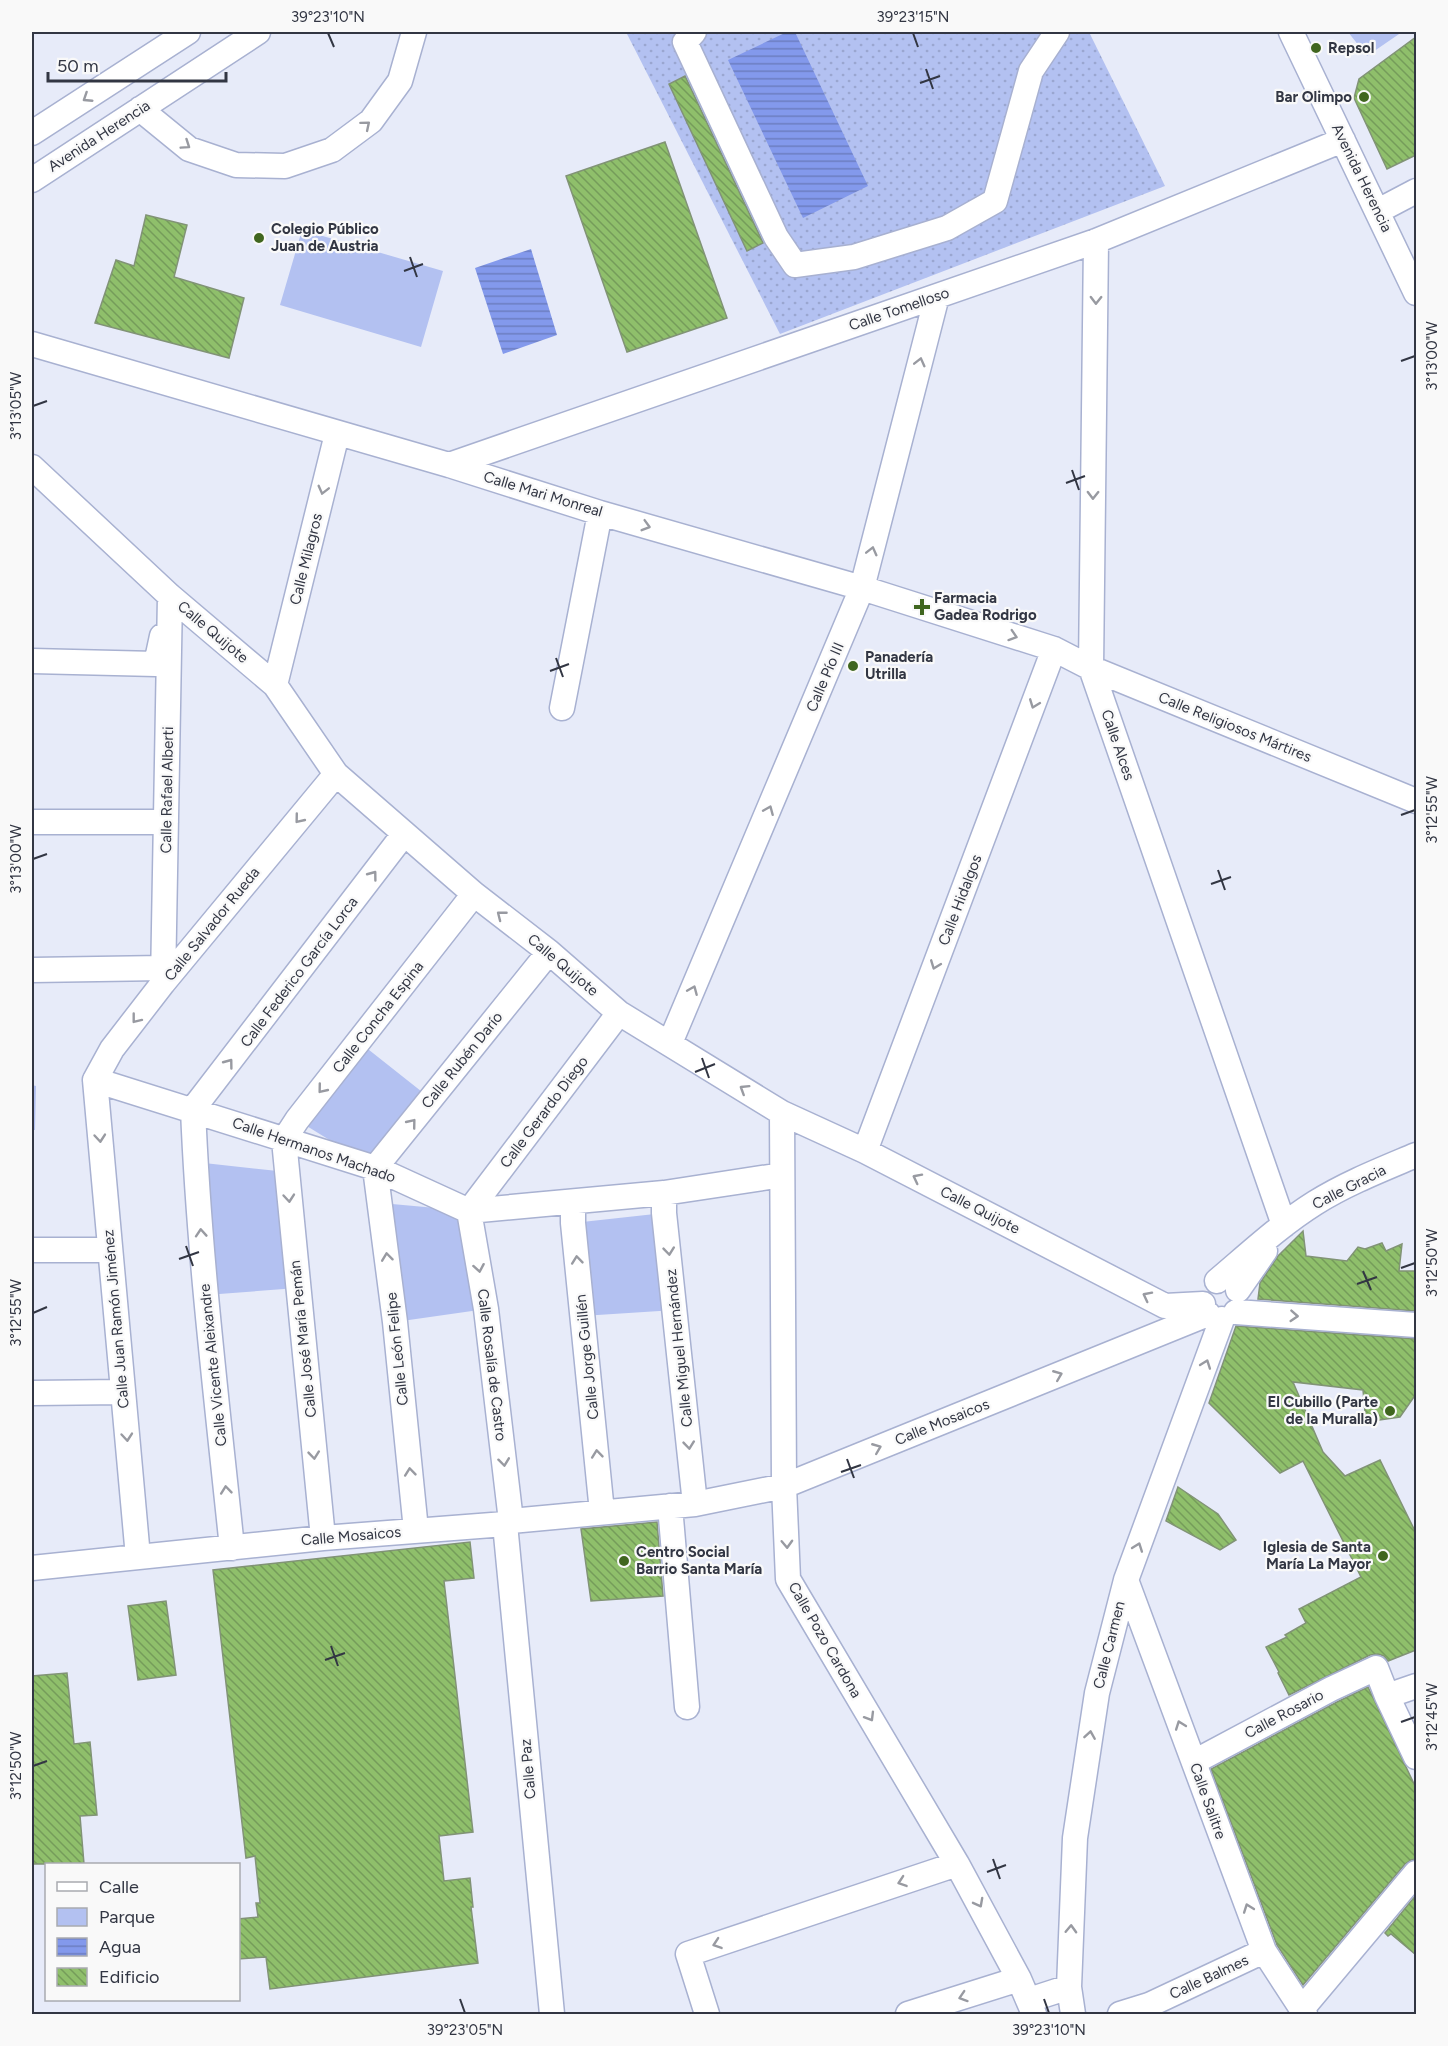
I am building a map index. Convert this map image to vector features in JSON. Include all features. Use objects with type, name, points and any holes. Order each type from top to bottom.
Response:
[{"type":"street","points":[[32,133],[189,32]]},
{"type":"street","name":"Avenida Herencia","points":[[32,180],[258,32]]},
{"type":"street","points":[[140,109],[189,148],[236,165],[285,166],[332,150],[372,121],[400,81],[414,32]]},
{"type":"street","points":[[694,32],[685,42],[776,237],[795,265],[854,257],[947,228],[995,201],[1031,71],[1057,32]]},
{"type":"street","points":[[1042,32],[1057,32]]},
{"type":"street","name":"Avenida Herencia","points":[[1291,32],[1416,293]]},
{"type":"street","name":"Calle Tomelloso","points":[[449,465],[1096,241],[1343,140]]},
{"type":"street","points":[[1378,211],[1416,191]]},
{"type":"street","name":"Calle Alces","points":[[1096,241],[1092,668],[1284,1225]]},
{"type":"street","name":"Calle Pío III","points":[[670,1043],[862,588],[937,296]]},
{"type":"street","name":"Calle Mari Monreal","points":[[32,344],[449,465],[600,513],[862,588],[1054,649]]},
{"type":"street","name":"Calle Milagros","points":[[275,684],[337,434]]},
{"type":"street","name":"Calle Quijote","points":[[32,467],[170,596],[275,684],[336,774],[474,894],[549,952],[619,1013],[782,1113],[865,1151],[1165,1306],[1221,1303],[1416,1325]]},
{"type":"street","points":[[562,708],[600,513]]},
{"type":"street","points":[[32,661],[156,664],[170,596]]},
{"type":"street","name":"Calle Rafael Alberti","points":[[163,976],[170,596]]},
{"type":"street","name":"Calle Religiosos Mártires","points":[[1054,649],[1092,668],[1416,801]]},
{"type":"street","name":"Calle Hidalgos","points":[[865,1151],[1054,649]]},
{"type":"street","name":"Calle Salvador Rueda","points":[[95,1080],[112,1049],[163,976],[336,774]]},
{"type":"street","points":[[32,822],[166,822]]},
{"type":"street","name":"Calle Federico García Lorca","points":[[193,1109],[404,834]]},
{"type":"street","name":"Calle Concha Espina","points":[[284,1140],[297,1120],[474,894]]},
{"type":"street","name":"Calle Rubén Darío","points":[[375,1168],[549,952]]},
{"type":"street","points":[[32,970],[163,976]]},
{"type":"street","name":"Calle Gerardo Diego","points":[[469,1211],[619,1013]]},
{"type":"street","name":"Calle Hermanos Machado","points":[[95,1080],[375,1168],[469,1211],[664,1193],[782,1175]]},
{"type":"street","name":"Calle Juan Ramón Jiménez","points":[[95,1080],[138,1557]]},
{"type":"street","name":"Calle Vicente Aleixandre","points":[[193,1109],[206,1295],[232,1548]]},
{"type":"street","name":"Calle Pozo Cardona","points":[[782,1113],[784,1486],[788,1579],[957,1864],[1027,1998]]},
{"type":"street","name":"Calle José María Pemán","points":[[284,1140],[323,1538]]},
{"type":"street","name":"Calle Gracia","points":[[1221,1303],[1284,1225],[1316,1202],[1416,1155]]},
{"type":"street","name":"Calle León Felipe","points":[[375,1168],[396,1334],[416,1530]]},
{"type":"street","name":"Calle Miguel Hernández","points":[[664,1193],[664,1213],[695,1504]]},
{"type":"street","name":"Calle Jorge Guillén","points":[[573,1202],[573,1223],[603,1512]]},
{"type":"street","name":"Calle Rosalía de Castro","points":[[469,1211],[486,1309],[508,1522]]},
{"type":"street","points":[[32,1250],[110,1250]]},
{"type":"street","name":"Calle Mosaicos","points":[[32,1568],[323,1538],[695,1504],[784,1486],[1221,1303]]},
{"type":"street","name":"Calle Carmen","points":[[1073,2014],[1069,1988],[1075,1838],[1097,1693],[1126,1580],[1221,1303]]},
{"type":"street","points":[[32,1393],[123,1392]]},
{"type":"street","points":[[670,1506],[687,1707]]},
{"type":"street","name":"Calle Paz","points":[[508,1522],[552,2014]]},
{"type":"street","name":"Calle Salitre","points":[[1126,1580],[1264,1951],[1303,2012]]},
{"type":"street","name":"Calle Rosario","points":[[1194,1762],[1331,1689],[1376,1668],[1387,1696]]},
{"type":"street","points":[[1416,1686],[1387,1696],[1416,1757]]},
{"type":"street","points":[[707,2014],[688,1954],[957,1864]]},
{"type":"street","points":[[1303,2012],[1416,1873]]},
{"type":"street","name":"Calle Balmes","points":[[1120,2014],[1149,2005],[1264,1951]]},
{"type":"street","points":[[908,2014],[1027,1998],[1069,1988]]},
{"type":"green space","points":[[626,32],[1089,32],[1165,186],[780,334]]},
{"type":"green space","points":[[1348,32],[1402,32],[1367,56]]},
{"type":"green space","points":[[302,230],[443,271],[421,347],[280,305]]},
{"type":"green space","points":[[359,1042],[431,1099],[375,1168],[297,1120]]},
{"type":"green space","points":[[32,1085],[36,1086],[35,1130],[32,1130]]},
{"type":"green space","points":[[195,1162],[287,1172],[297,1288],[206,1295]]},
{"type":"green space","points":[[381,1203],[469,1211],[486,1309],[395,1322]]},
{"type":"green space","points":[[664,1213],[675,1310],[582,1316],[573,1223]]},
{"type":"water","points":[[787,32],[795,32],[868,186],[803,218],[728,60]]},
{"type":"water","points":[[531,249],[557,335],[503,354],[475,268]]},
{"type":"building","points":[[1416,37],[1416,155],[1387,169],[1354,98],[1359,79]]},
{"type":"building","points":[[685,76],[763,243],[747,251],[669,84]]},
{"type":"building","points":[[665,142],[727,318],[627,352],[566,176]]},
{"type":"building","points":[[146,215],[187,225],[174,277],[244,298],[229,358],[95,323],[116,260],[134,266]]},
{"type":"building","points":[[1303,1231],[1306,1256],[1347,1261],[1358,1247],[1365,1249],[1382,1243],[1386,1251],[1402,1244],[1399,1271],[1416,1271],[1416,1311],[1258,1299],[1260,1283],[1278,1256]]},
{"type":"building","points":[[1236,1326],[1416,1339],[1416,1394],[1400,1417],[1366,1422],[1363,1390],[1293,1382],[1323,1452],[1345,1476],[1380,1460],[1416,1533],[1416,1650],[1388,1661],[1384,1656],[1378,1654],[1370,1655],[1289,1695],[1266,1647],[1287,1637],[1285,1635],[1306,1623],[1299,1609],[1361,1577],[1303,1461],[1280,1473],[1209,1403]]},
{"type":"building","points":[[1178,1487],[1218,1514],[1236,1540],[1220,1550],[1166,1521]]},
{"type":"building","name":"Centro Social Barrio Santa María","points":[[657,1522],[663,1596],[591,1601],[581,1529]]},
{"type":"building","points":[[470,1542],[474,1578],[444,1581],[473,1832],[439,1836],[444,1881],[470,1878],[478,1963],[270,1989],[266,1957],[240,1959],[240,1919],[258,1917],[256,1903],[260,1903],[255,1856],[246,1858],[213,1570]]},
{"type":"building","points":[[166,1601],[176,1675],[138,1680],[128,1606]]},
{"type":"building","points":[[67,1673],[74,1744],[90,1742],[97,1815],[80,1816],[84,1863],[33,1864],[32,1676]]},
{"type":"building","points":[[1368,1687],[1416,1788],[1416,1859],[1405,1864],[1303,1985],[1277,1945],[1211,1769]]},
{"type":"building","points":[[1416,1895],[1416,1955],[1391,1934],[1388,1936],[1385,1933]]},
{"type":"place","name":"Repsol","points":[[1316,48]]},
{"type":"place","name":"Bar Olimpo","points":[[1364,97]]},
{"type":"place","name":"Colegio Público Juan de Austria","points":[[259,238]]},
{"type":"place","name":"Farmacia Gadea Rodrigo","points":[[922,607]]},
{"type":"place","name":"Panadería Utrilla","points":[[853,666]]},
{"type":"place","name":"El Cubillo (Parte de la Muralla)","points":[[1390,1411]]},
{"type":"place","name":"Iglesia de Santa María La Mayor","points":[[1383,1556]]},
{"type":"place","name":"Centro Social Barrio Santa María","points":[[624,1561]]}]
